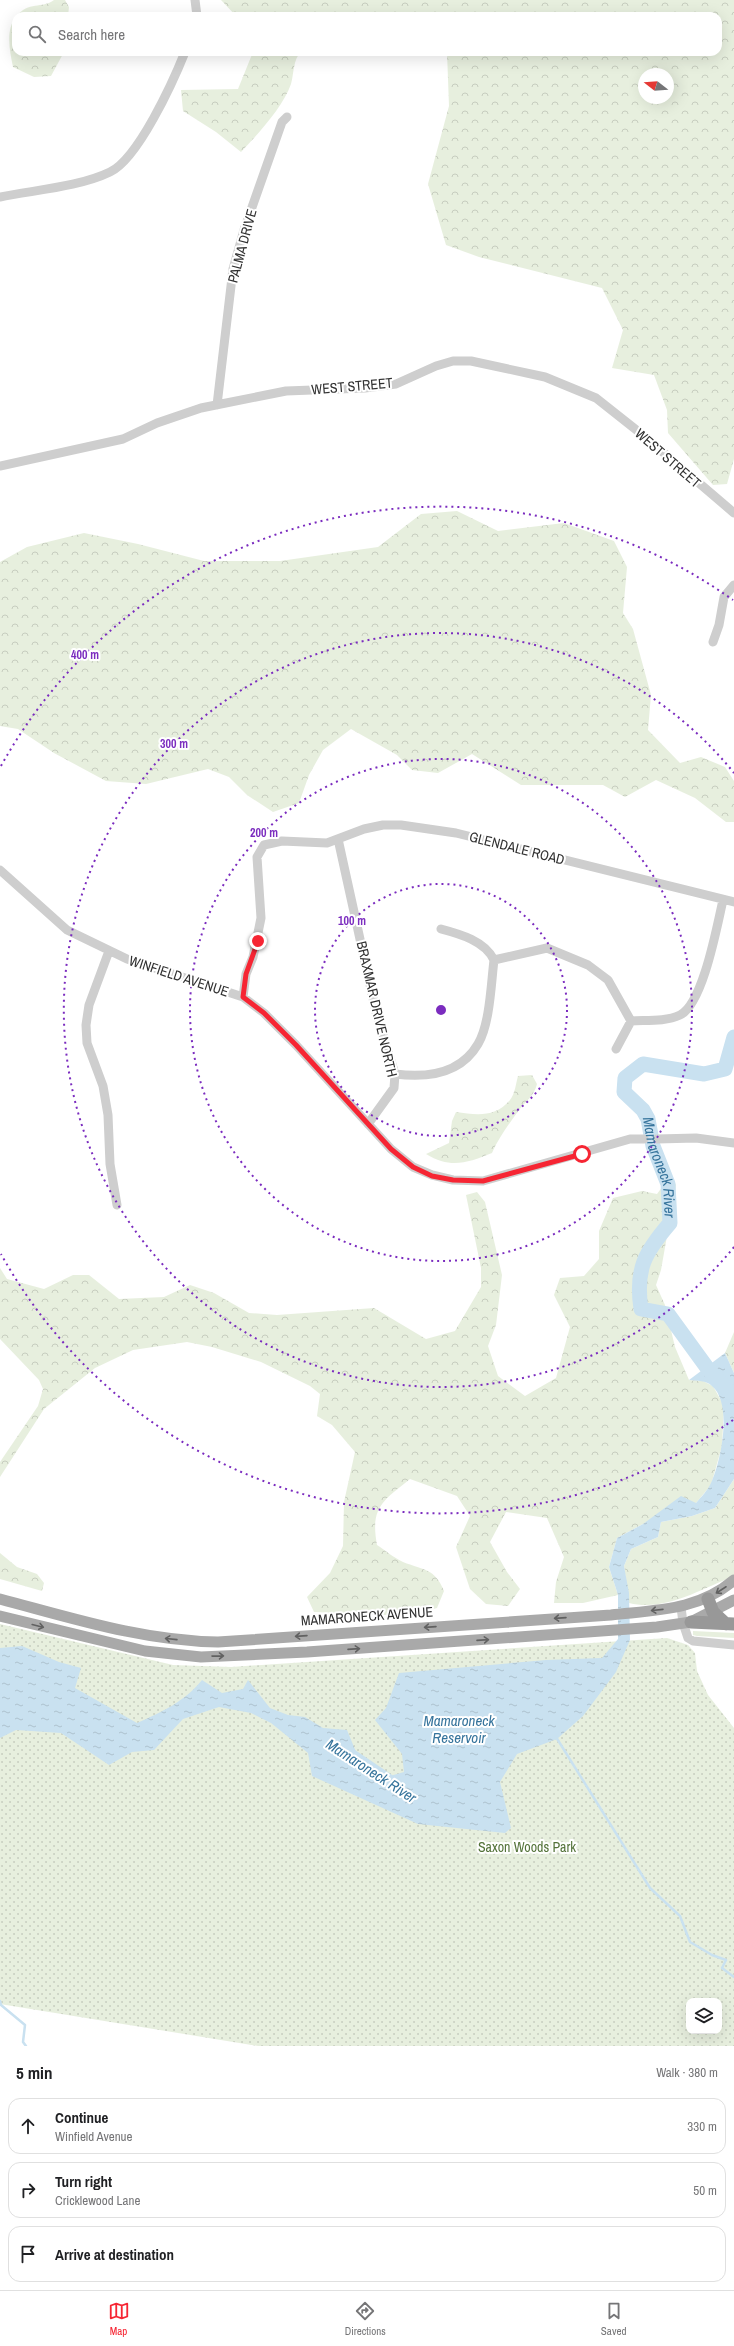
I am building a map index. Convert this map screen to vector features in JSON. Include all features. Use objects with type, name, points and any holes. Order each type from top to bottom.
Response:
[{"type":"highway","points":[[708,1599],[714,1612],[730,1624]]},
{"type":"highway","points":[[687,1623],[730,1624]]},
{"type":"main road","name":"MAMARONECK AVENUE","points":[[0,1599],[119,1631],[162,1638],[218,1642],[611,1615],[682,1607],[708,1599],[734,1580]]},
{"type":"main road","points":[[0,1616],[145,1651],[201,1657],[259,1655],[631,1629],[687,1623],[714,1612],[734,1600]]},
{"type":"street","points":[[195,0],[196,12]]},
{"type":"street","points":[[0,197],[85,180],[111,172],[126,162],[149,125],[184,56]]},
{"type":"street","name":"PALMA DRIVE","points":[[217,405],[233,269],[244,230],[282,122],[287,117]]},
{"type":"street","name":"WEST STREET","points":[[0,466],[123,439],[157,423],[201,408],[286,391],[365,388],[396,384],[436,366],[453,361],[471,361],[501,366],[545,377],[596,398],[644,436],[734,513]]},
{"type":"street","points":[[713,642],[719,625],[724,597],[734,585]]},
{"type":"street","name":"GLENDALE ROAD","points":[[243,997],[246,974],[253,957],[261,918],[257,857],[261,847],[270,842],[299,842],[318,844],[338,839],[364,829],[383,826],[434,830],[660,882],[734,902]]},
{"type":"street","name":"BRAXMAR DRIVE NORTH","points":[[338,839],[376,1012],[395,1074],[394,1088],[368,1124]]},
{"type":"street","name":"WINFIELD AVENUE","points":[[0,870],[67,930],[126,959],[243,997],[264,1013],[296,1045],[391,1149],[413,1167],[432,1176],[453,1180],[483,1181],[630,1139],[644,1139]]},
{"type":"street","points":[[631,1020],[670,1018],[680,1015],[690,1007],[703,978],[723,900]]},
{"type":"street","points":[[395,1074],[418,1077],[435,1076],[466,1059],[479,1044],[486,1021],[494,960],[490,952],[474,941],[441,929]]},
{"type":"street","points":[[494,960],[547,948],[588,965],[608,980],[617,992],[631,1020]]},
{"type":"street","points":[[109,951],[89,1005],[86,1025],[87,1043],[103,1086],[108,1115],[110,1164],[117,1205]]},
{"type":"street","points":[[616,1049],[631,1020]]},
{"type":"street","points":[[657,1139],[696,1138],[734,1143]]},
{"type":"street","points":[[682,1607],[687,1623],[688,1638],[693,1641],[734,1645]]},
{"type":"street","points":[[257,1639],[259,1655]]},
{"type":"green space","points":[[54,0],[65,0],[69,7],[68,12],[20,12],[26,8],[49,3]]},
{"type":"green space","points":[[221,0],[734,0],[734,459],[727,484],[713,485],[668,433],[667,410],[654,375],[612,368],[623,330],[602,288],[479,257],[446,245],[428,184],[449,106],[447,56],[722,56],[722,12],[232,12]]},
{"type":"green space","points":[[12,24],[12,56],[62,56],[51,76],[34,77],[13,67],[9,41],[10,28]]},
{"type":"green space","points":[[251,56],[298,56],[291,84],[282,102],[269,120],[241,152],[216,132],[183,111],[181,90],[238,89]]},
{"type":"green space","points":[[457,511],[498,531],[564,523],[614,541],[627,567],[623,613],[633,629],[651,695],[648,730],[680,763],[701,757],[725,767],[734,781],[734,822],[726,822],[695,798],[656,780],[625,797],[603,785],[521,785],[472,754],[438,773],[412,770],[397,755],[351,729],[323,750],[309,775],[299,803],[273,812],[247,795],[229,777],[208,769],[146,784],[106,781],[54,753],[18,729],[0,726],[0,562],[27,547],[84,533],[138,544],[204,561],[280,561],[378,547],[421,514]]},
{"type":"green space","points":[[532,1075],[537,1084],[534,1092],[519,1110],[492,1153],[467,1162],[459,1163],[443,1162],[426,1154],[449,1143],[452,1121],[456,1112],[485,1114],[498,1110],[512,1098],[518,1076]]},
{"type":"green space","points":[[671,1175],[676,1185],[661,1270],[656,1285],[665,1305],[675,1347],[689,1380],[703,1381],[713,1386],[724,1406],[722,1446],[711,1485],[696,1503],[643,1524],[617,1538],[609,1567],[618,1595],[583,1603],[554,1603],[556,1582],[564,1557],[547,1518],[506,1512],[490,1542],[507,1572],[520,1589],[508,1606],[486,1604],[470,1589],[456,1547],[470,1516],[457,1496],[410,1479],[392,1493],[377,1513],[375,1532],[377,1545],[403,1562],[428,1571],[437,1578],[444,1591],[437,1608],[409,1616],[314,1612],[307,1597],[330,1573],[343,1546],[344,1502],[355,1452],[332,1425],[317,1416],[320,1394],[310,1386],[261,1362],[212,1347],[187,1342],[133,1350],[95,1368],[44,1409],[0,1477],[0,1462],[38,1406],[43,1389],[39,1380],[0,1339],[0,1268],[7,1279],[44,1289],[73,1275],[89,1275],[119,1299],[164,1297],[190,1285],[214,1293],[249,1313],[277,1315],[374,1308],[426,1339],[455,1331],[481,1287],[481,1268],[466,1195],[477,1192],[485,1202],[502,1275],[496,1325],[488,1346],[498,1376],[525,1396],[556,1378],[570,1327],[554,1295],[560,1278],[584,1276],[599,1259],[599,1231],[613,1198],[642,1191],[657,1194]]},
{"type":"green space","points":[[734,1332],[734,1373],[725,1353]]},
{"type":"green space","points":[[734,1479],[734,1576],[696,1593],[669,1602],[642,1605],[629,1603],[624,1566],[631,1549],[658,1537],[661,1522],[692,1516],[715,1508]]},
{"type":"green space","points":[[0,1553],[17,1567],[37,1574],[44,1583],[42,1591],[0,1579]]},
{"type":"green space","name":"Saxon Woods Park","points":[[0,1624],[173,1665],[231,1667],[667,1638],[688,1645],[695,1653],[697,1671],[708,1695],[734,1728],[734,2046],[258,2046],[0,2004]]},
{"type":"green space","points":[[693,1631],[734,1633],[734,1638],[697,1636],[693,1635]]},
{"type":"water","name":"Mamaroneck Reservoir","points":[[725,1353],[734,1373],[734,1479],[715,1508],[692,1516],[661,1522],[658,1537],[631,1549],[624,1566],[629,1593],[630,1640],[616,1672],[583,1716],[557,1739],[517,1754],[500,1782],[511,1828],[505,1833],[418,1824],[312,1776],[308,1753],[271,1723],[251,1713],[219,1707],[183,1719],[154,1750],[132,1752],[109,1765],[61,1733],[16,1730],[0,1738],[0,1648],[22,1646],[59,1662],[81,1668],[75,1688],[137,1723],[172,1706],[195,1688],[202,1680],[222,1693],[243,1689],[248,1680],[270,1708],[288,1715],[305,1717],[323,1728],[347,1730],[363,1769],[383,1778],[404,1772],[402,1754],[375,1720],[386,1708],[399,1673],[546,1660],[602,1658],[618,1639],[618,1595],[609,1567],[617,1538],[643,1524],[681,1496],[696,1503],[710,1486],[715,1473],[721,1447],[724,1419],[722,1406],[718,1394],[710,1384],[701,1381],[689,1380]]},
{"type":"waterway","name":"Mamaroneck River","points":[[734,1037],[725,1069],[704,1074],[643,1064],[625,1078],[624,1092],[643,1110],[648,1119],[653,1146],[668,1184],[670,1223],[654,1243],[644,1262],[639,1283],[641,1309],[668,1314],[708,1369],[734,1396]]},
{"type":"waterway","points":[[556,1737],[650,1888],[680,1916],[690,1942],[712,1955],[726,1960],[722,1968],[734,1977]]},
{"type":"waterway","name":"Mamaroneck River","points":[[343,1751],[398,1788]]},
{"type":"waterway","points":[[0,2001],[1,2005],[25,2025],[23,2042],[26,2046]]},
{"type":"route","points":[[258,941],[246,974],[243,997],[264,1013],[296,1045],[336,1086],[391,1149],[413,1167],[432,1176],[453,1180],[483,1181],[582,1154]]}]
